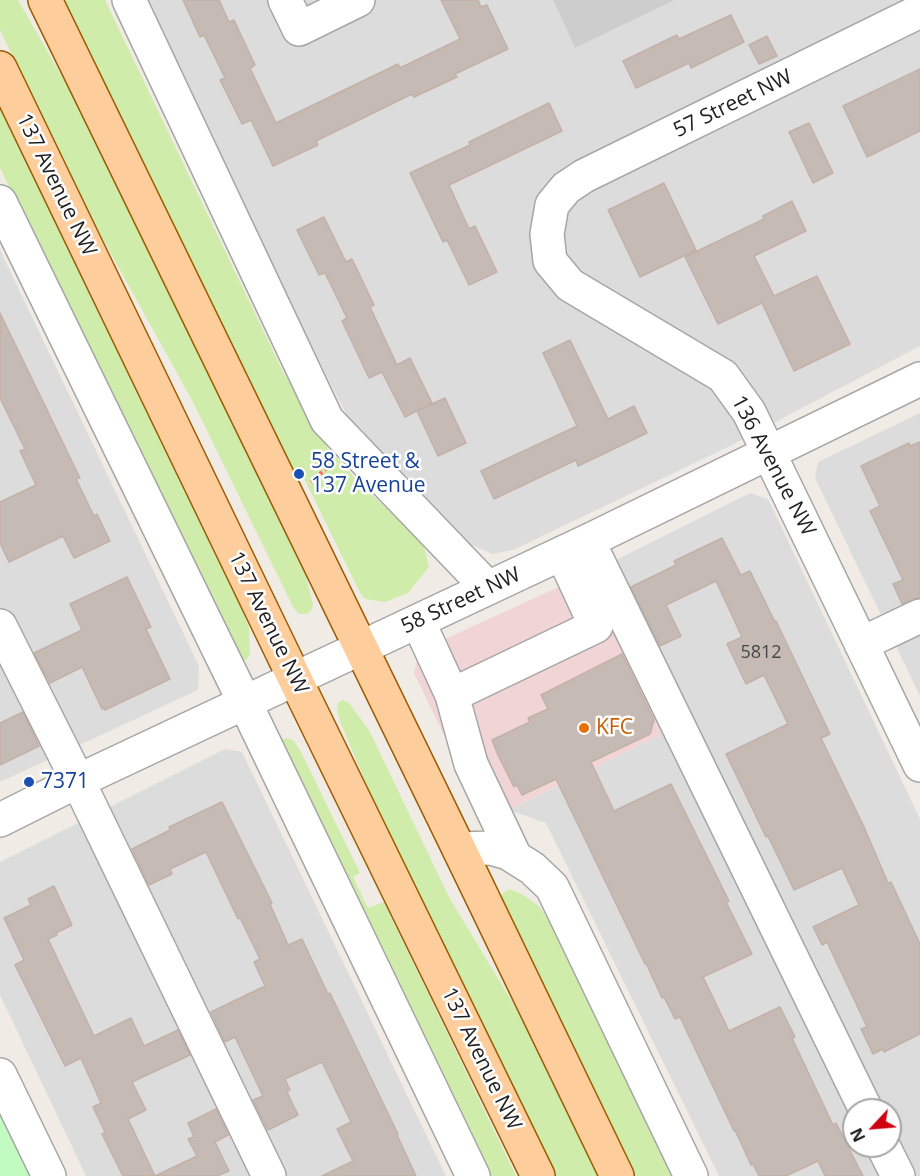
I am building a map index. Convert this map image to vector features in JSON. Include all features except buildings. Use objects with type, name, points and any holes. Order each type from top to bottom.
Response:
[{"type":"main road","points":[[45,0],[617,1176]]},
{"type":"main road","name":"137 Avenue NW","points":[[0,68],[538,1176]]},
{"type":"street","points":[[129,0],[327,420],[488,588]]},
{"type":"street","points":[[285,0],[299,29],[358,0]]},
{"type":"street","name":"57 Street NW","points":[[552,205],[566,188],[584,176],[920,11]]},
{"type":"street","points":[[0,202],[473,1176]]},
{"type":"street","name":"136 Avenue NW","points":[[552,205],[547,234],[550,261],[570,285],[723,376],[749,412],[920,765]]},
{"type":"street","name":"58 Street NW","points":[[0,820],[575,547],[920,379]]},
{"type":"street","points":[[452,695],[596,626],[575,547]]},
{"type":"street","points":[[575,547],[860,1098]]},
{"type":"street","points":[[861,644],[920,616]]},
{"type":"street","points":[[418,621],[452,695],[471,764],[515,857]]},
{"type":"street","points":[[0,626],[78,781],[269,1176]]},
{"type":"street","points":[[459,849],[491,848],[508,853],[532,868],[552,887],[691,1176]]},
{"type":"street","points":[[0,1075],[49,1176]]},
{"type":"street","points":[[889,1158],[898,1176]]},
{"type":"shaded area","points":[[143,0],[553,0],[575,48],[675,0],[920,0],[920,346],[728,447],[513,550],[492,554],[470,544],[353,427],[242,211]]},
{"type":"shaded area","points":[[553,0],[675,0],[575,48]]},
{"type":"shaded area","points":[[0,250],[199,666],[198,690],[0,782]]},
{"type":"shaded area","points":[[920,413],[920,696],[815,478],[818,462]]},
{"type":"shaded area","points":[[750,493],[768,499],[920,819],[920,1176],[719,1176],[546,823],[509,810],[675,728],[598,569]]},
{"type":"shaded area","points":[[598,569],[675,728],[494,817],[481,811],[414,673],[419,651]]},
{"type":"shaded area","points":[[225,749],[242,752],[446,1176],[86,1176],[0,995],[0,862]]},
{"type":"green space","points":[[0,0],[18,0],[74,98],[305,573],[313,604],[307,614],[299,614],[293,607],[193,402],[88,212],[0,30]]},
{"type":"green space","points":[[64,0],[105,0],[282,370],[328,448],[361,485],[412,532],[424,547],[429,567],[408,593],[385,602],[365,599],[360,593],[301,472],[295,474]]},
{"type":"green space","points":[[0,109],[242,609],[249,628],[250,654],[243,661],[238,658],[0,168]]},
{"type":"green space","points":[[343,700],[349,703],[369,730],[449,897],[517,1010],[598,1176],[555,1176],[371,795],[339,719],[338,703]]},
{"type":"green space","points":[[286,738],[294,741],[301,752],[360,873],[353,877],[368,908],[384,902],[516,1176],[489,1176],[280,741]]},
{"type":"green space","points":[[509,889],[522,894],[539,906],[559,936],[675,1176],[632,1176],[502,903],[502,894]]},
{"type":"green space","points":[[0,1112],[31,1176],[0,1176]]},
{"type":"place","name":"58 Street & 137 Avenue","points":[[299,474]]},
{"type":"place","name":"KFC","points":[[584,728]]},
{"type":"place","name":"7371","points":[[29,782]]}]
